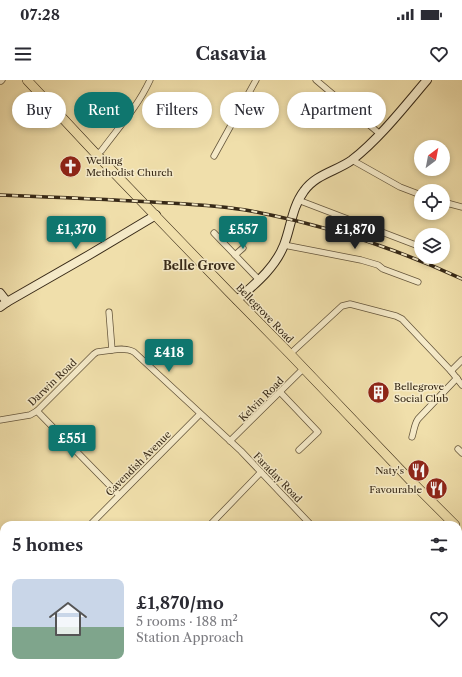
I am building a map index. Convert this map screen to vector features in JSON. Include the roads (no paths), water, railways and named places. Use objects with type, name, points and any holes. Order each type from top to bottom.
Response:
[{"type":"main road","name":"Bellegrove Road","points":[[27,80],[97,155],[451,521]]},
{"type":"street","points":[[97,155],[143,95],[150,80]]},
{"type":"street","points":[[214,156],[256,80]]},
{"type":"street","points":[[316,80],[380,134]]},
{"type":"street","points":[[237,300],[269,269],[284,245],[293,213],[304,190],[315,180],[352,160],[380,134],[427,80]]},
{"type":"street","points":[[352,160],[400,187],[414,192]]},
{"type":"street","points":[[298,200],[414,244]]},
{"type":"street","points":[[450,204],[462,207]]},
{"type":"street","points":[[0,307],[156,215]]},
{"type":"street","points":[[214,233],[259,280]]},
{"type":"street","points":[[284,245],[361,260],[378,265],[383,269],[418,282]]},
{"type":"street","points":[[235,255],[243,248]]},
{"type":"street","points":[[0,293],[7,302]]},
{"type":"street","points":[[290,354],[342,306],[350,304],[396,316],[402,319],[452,371],[462,385]]},
{"type":"street","points":[[109,312],[112,350]]},
{"type":"street","name":"Darwin Road","points":[[0,420],[30,415],[37,411],[96,352],[126,349],[134,352],[230,442]]},
{"type":"street","points":[[452,371],[462,360]]},
{"type":"street","name":"Kelvin Road","points":[[230,442],[304,369]]},
{"type":"street","points":[[412,437],[418,419],[457,378]]},
{"type":"street","points":[[280,392],[318,432],[299,450]]},
{"type":"street","points":[[37,411],[119,495]]},
{"type":"street","name":"Cavendish Avenue","points":[[94,521],[200,414]]},
{"type":"street","name":"Faraday Road","points":[[230,442],[241,451],[307,521]]},
{"type":"street","points":[[214,521],[261,472]]},
{"type":"railway","points":[[0,195],[189,204],[227,207],[251,211],[332,230],[411,257],[462,279]]},
{"type":"place","name":"Welling Methodist Church","points":[[70,166]]},
{"type":"place","name":"Bellegrove Social Club","points":[[379,392]]},
{"type":"place","name":"Naty's","points":[[419,470]]},
{"type":"place","name":"Favourable","points":[[437,489]]},
{"type":"district","name":"Belle Grove","points":[[199,266]]}]
